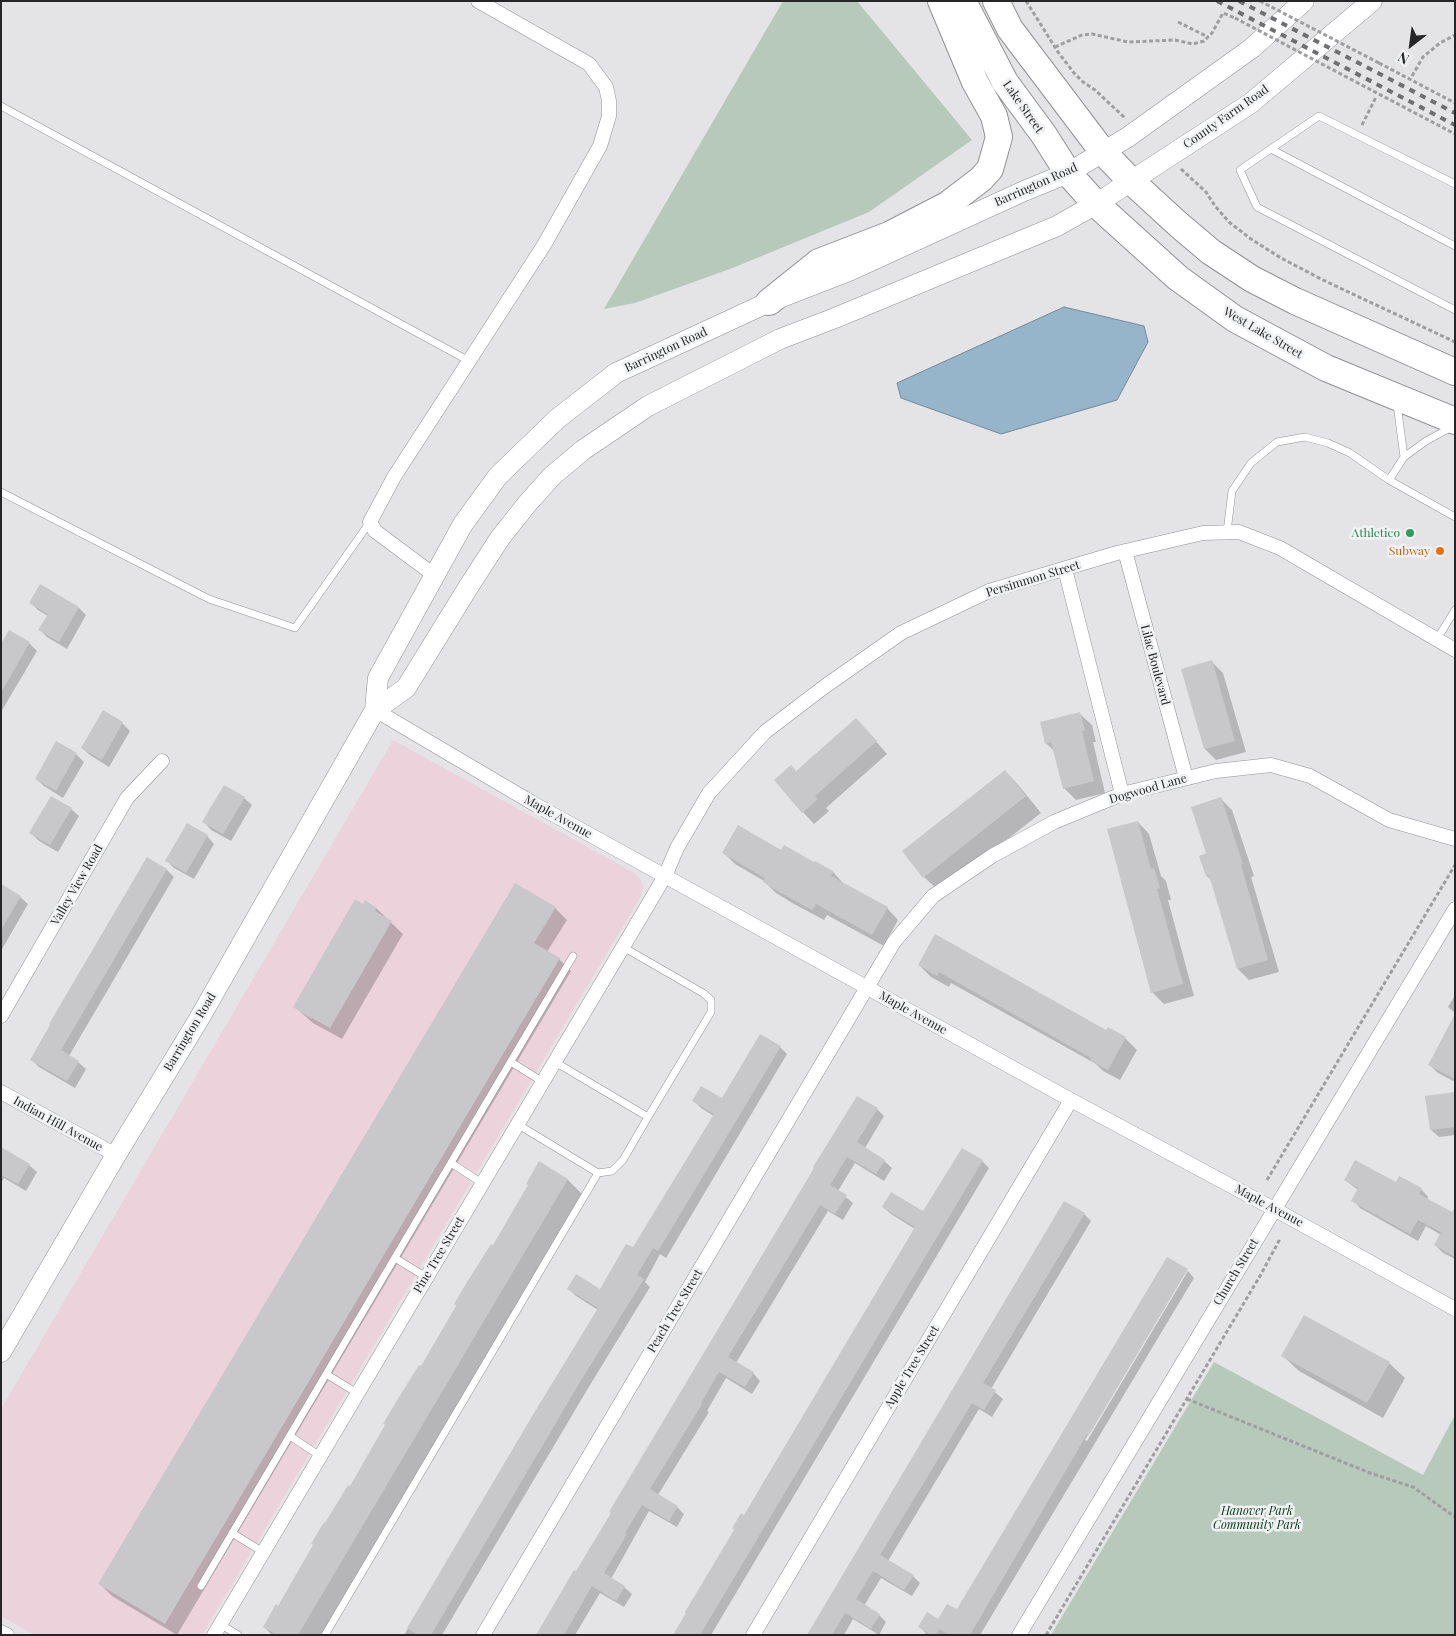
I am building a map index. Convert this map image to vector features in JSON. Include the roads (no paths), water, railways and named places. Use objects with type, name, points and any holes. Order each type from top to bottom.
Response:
[{"type":"highway","points":[[769,302],[819,262],[889,234],[947,205],[982,179],[990,169],[999,137],[994,116],[975,82],[941,1]]},
{"type":"highway","name":"Lake Street","points":[[963,1],[1005,82],[1044,135],[1068,173],[1096,204]]},
{"type":"highway","points":[[996,1],[1010,29],[1103,152],[1131,181],[1212,252],[1252,279],[1295,301],[1455,372]]},
{"type":"highway","name":"West Lake Street","points":[[1096,204],[1178,278],[1235,319],[1326,368],[1455,421]]},
{"type":"main road","points":[[1103,152],[1128,138],[1252,48],[1304,1]]},
{"type":"main road","name":"County Farm Road","points":[[1096,204],[1250,103],[1372,1]]},
{"type":"main road","name":"Barrington Road","points":[[1,1352],[116,1155],[199,1020],[375,710],[378,678],[463,524],[498,476],[556,419],[616,373],[769,302],[849,271],[1024,191],[1068,173],[1103,152]]},
{"type":"main road","name":"Barrington Road","points":[[375,710],[406,688],[500,538],[552,476],[583,450],[648,406],[780,339],[1057,226],[1096,204]]},
{"type":"street","points":[[434,575],[375,531],[370,522],[394,477],[544,245],[600,146],[609,116],[609,101],[606,87],[589,64],[478,1]]},
{"type":"street","name":"Persimmon Street","points":[[665,876],[677,848],[709,793],[765,732],[824,686],[901,633],[989,591],[1125,551],[1204,533],[1239,532],[1280,548],[1455,650]]},
{"type":"street","name":"Lilac Boulevard","points":[[1125,551],[1186,778]]},
{"type":"street","points":[[1065,569],[1122,794]]},
{"type":"street","name":"Maple Avenue","points":[[375,710],[536,805],[1455,1309]]},
{"type":"street","name":"Valley View Road","points":[[1,1016],[127,798],[162,761]]},
{"type":"street","name":"Dogwood Lane","points":[[866,987],[894,942],[933,896],[992,856],[1054,822],[1122,794],[1216,771],[1271,765],[1310,776],[1389,820],[1455,839]]},
{"type":"street","name":"Pine Tree Street","points":[[217,1629],[665,876]]},
{"type":"street","name":"Church Street","points":[[1019,1635],[1455,909]]},
{"type":"street","name":"Peach Tree Street","points":[[483,1635],[866,987]]},
{"type":"street","name":"Indian Hill Avenue","points":[[1,1092],[116,1155]]},
{"type":"street","name":"Apple Tree Street","points":[[752,1635],[1071,1100]]},
{"type":"street","points":[[1,1632],[6,1635]]},
{"type":"lane","points":[[1,106],[470,361]]},
{"type":"lane","points":[[1454,307],[1257,207],[1240,170],[1319,116],[1455,184]]},
{"type":"lane","points":[[1271,149],[1455,246]]},
{"type":"lane","points":[[1396,396],[1404,457]]},
{"type":"lane","points":[[1390,480],[1404,457],[1426,441],[1455,426]]},
{"type":"lane","points":[[1227,532],[1232,491],[1251,463],[1277,442],[1305,437],[1328,443],[1350,453],[1390,480],[1455,517]]},
{"type":"lane","points":[[1,492],[209,599],[295,628],[370,522]]},
{"type":"lane","points":[[1437,639],[1455,610]]},
{"type":"lane","points":[[517,1124],[598,1173],[612,1171],[623,1160],[711,1012],[711,1000],[703,993],[623,948]]},
{"type":"lane","points":[[201,1586],[573,956]]},
{"type":"lane","points":[[511,1062],[543,1082]]},
{"type":"lane","points":[[555,1062],[648,1117]]},
{"type":"lane","points":[[451,1163],[482,1183]]},
{"type":"lane","points":[[325,1635],[598,1173]]},
{"type":"lane","points":[[395,1258],[426,1277]]},
{"type":"lane","points":[[326,1374],[357,1394]]},
{"type":"lane","points":[[290,1436],[320,1456]]},
{"type":"lane","points":[[232,1533],[263,1552]]},
{"type":"lane","points":[[217,1629],[238,1635]]},
{"type":"water","points":[[1064,307],[1144,326],[1148,342],[1117,400],[1001,434],[901,398],[897,383]]},
{"type":"railway","points":[[1217,1],[1455,125]]},
{"type":"railway","points":[[1239,1],[1455,113]]},
{"type":"place","name":"Athletico","points":[[1410,533]]},
{"type":"place","name":"Subway","points":[[1440,551]]},
{"type":"park label","name":"Hanover Park Community Park","points":[[1257,1518]]}]
